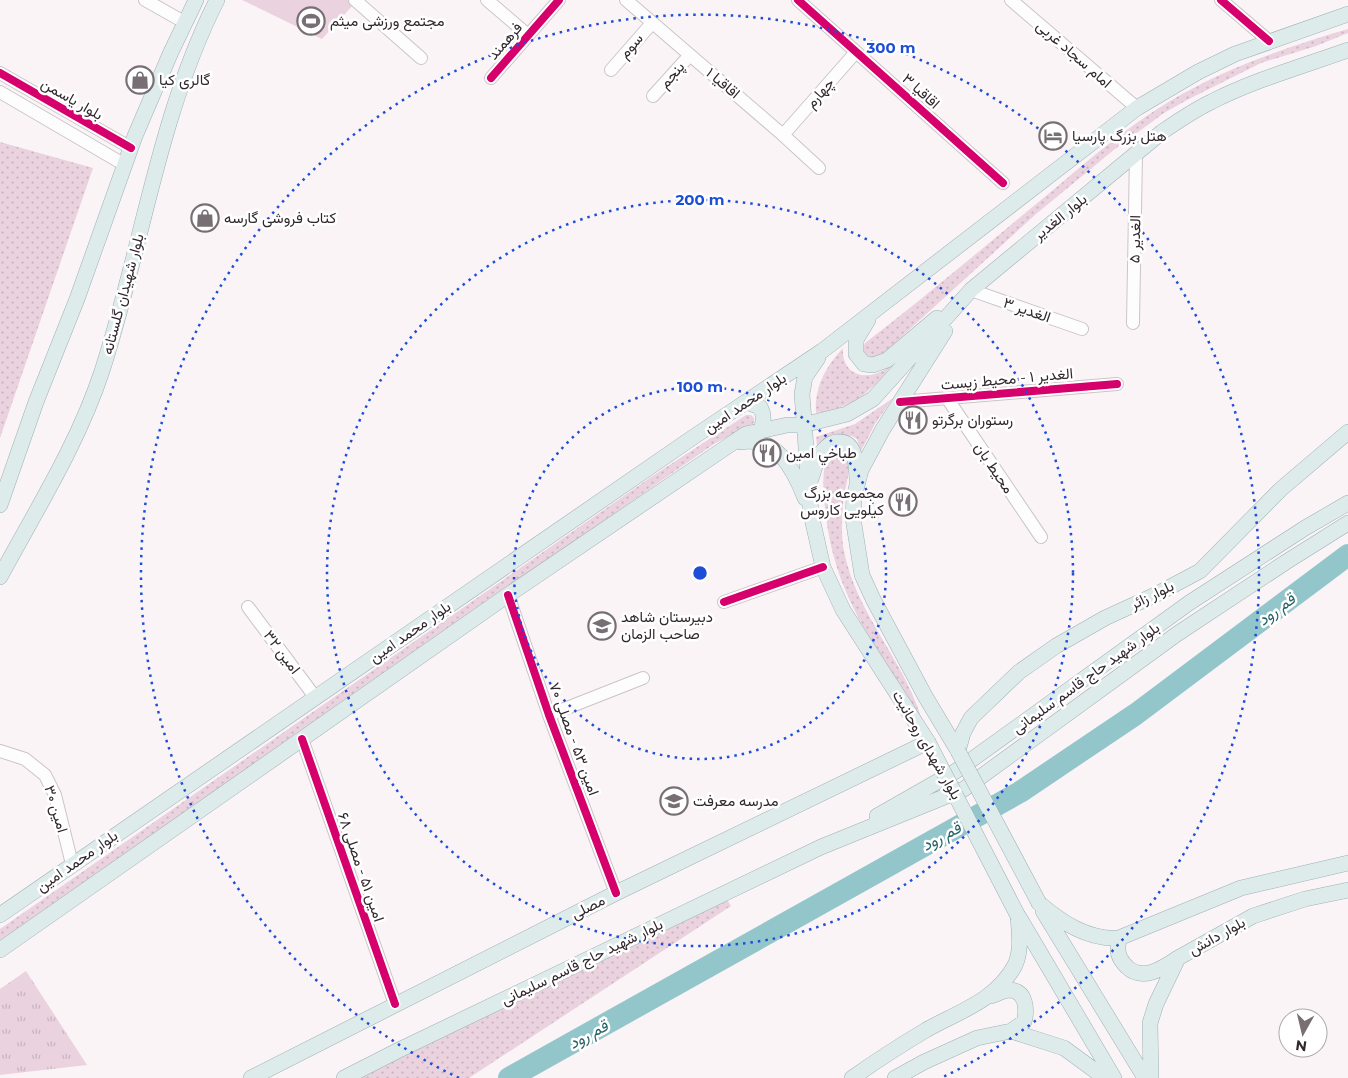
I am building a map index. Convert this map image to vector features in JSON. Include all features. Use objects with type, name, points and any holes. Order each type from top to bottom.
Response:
[{"type":"main road","points":[[0,506],[36,402],[131,148],[184,22],[196,0]]},
{"type":"main road","name":"بلوار شهیدان گلستانه","points":[[0,577],[64,459],[91,400],[121,310],[162,144],[207,19],[217,0]]},
{"type":"main road","points":[[811,514],[802,394],[805,377],[822,351],[1137,108],[1198,72],[1235,54],[1348,14]]},
{"type":"main road","name":"بلوار الغدیر","points":[[760,431],[787,425],[803,425],[847,414],[873,399],[971,290],[1169,128],[1212,101],[1348,50]]},
{"type":"main road","points":[[880,307],[865,324],[856,340],[856,354],[864,364],[873,365],[887,360],[971,290]]},
{"type":"main road","points":[[857,486],[861,470],[883,429],[971,290]]},
{"type":"main road","name":"بلوار محمد امین","points":[[0,914],[822,351]]},
{"type":"main road","points":[[746,402],[760,408],[764,413],[763,425],[760,431]]},
{"type":"main road","name":"بلوار محمد امین","points":[[0,950],[508,595],[746,434],[760,431]]},
{"type":"main road","name":"بلوار زائر","points":[[958,751],[963,733],[971,718],[1019,672],[1056,646],[1105,618],[1155,595],[1200,571],[1281,489],[1348,432]]},
{"type":"main road","points":[[728,446],[740,442],[757,441],[769,445],[780,454],[790,466],[799,483],[811,514]]},
{"type":"main road","points":[[809,485],[820,454],[828,446],[836,442],[846,442],[851,448],[856,465],[857,486]]},
{"type":"main road","name":"بلوار شهدای روحانیت","points":[[857,486],[854,497],[853,518],[862,574],[873,599],[924,696],[958,751],[1039,903],[1145,1078]]},
{"type":"main road","name":"بلوار شهید حاج قاسم سلیمانی","points":[[821,847],[956,771],[1189,603],[1305,528],[1348,503]]},
{"type":"main road","name":"بلوار شهدای روحانیت","points":[[811,514],[823,567],[843,610],[928,742],[1018,916],[1114,1078]]},
{"type":"main road","name":"بلوار شهید حاج قاسم سلیمانی","points":[[344,1078],[408,1045],[821,847],[964,789],[1177,634],[1348,523]]},
{"type":"main road","name":"مصلی","points":[[250,1078],[616,893],[928,742]]},
{"type":"main road","points":[[1039,903],[1069,926],[1087,933],[1114,938],[1241,888],[1348,863]]},
{"type":"main road","name":"بلوار دانش","points":[[1151,1078],[1150,1023],[1156,1004],[1178,958],[1253,916],[1305,899],[1348,890]]},
{"type":"main road","points":[[986,999],[1006,980],[1016,964],[1019,949],[1018,916]]},
{"type":"main road","points":[[1114,938],[1119,959],[1137,974],[1163,968],[1178,958]]},
{"type":"main road","points":[[852,1078],[926,1031],[986,999],[1009,990],[1017,992],[1023,998],[1026,1008],[1024,1022],[1011,1030],[977,1038],[924,1062],[895,1078]]},
{"type":"main road","points":[[1011,1030],[1064,1048],[1105,1078]]},
{"type":"street","points":[[145,0],[184,22]]},
{"type":"street","points":[[355,0],[421,58]]},
{"type":"street","points":[[487,0],[528,35]]},
{"type":"street","name":"فرهمند","points":[[490,78],[559,0]]},
{"type":"street","name":"اقاقیا ۱","points":[[626,0],[819,168]]},
{"type":"street","name":"اقاقیا ۳","points":[[798,0],[1003,183]]},
{"type":"street","name":"امام سجاد غربی","points":[[1011,0],[1137,108]]},
{"type":"street","points":[[1221,0],[1268,41]]},
{"type":"street","name":"سوم","points":[[611,70],[652,23]]},
{"type":"street","name":"چهارم","points":[[783,135],[856,52]]},
{"type":"street","name":"پنجم","points":[[654,96],[690,55]]},
{"type":"street","name":"بلوار یاسمن","points":[[0,73],[131,148]]},
{"type":"street","name":"بلوار یاسمن","points":[[0,92],[125,165]]},
{"type":"street","points":[[97,149],[106,145],[108,139],[106,134]]},
{"type":"street","name":"الغدیر ۵","points":[[1133,323],[1136,155]]},
{"type":"street","name":"الغدیر ۳","points":[[971,290],[1082,329]]},
{"type":"street","name":"الغدیر ۱ - محیط زیست","points":[[900,402],[1116,384]]},
{"type":"street","name":"محیط بان","points":[[947,398],[1041,537]]},
{"type":"street","points":[[724,602],[823,567]]},
{"type":"street","name":"امین ۵۳ - مصلی ۷۰","points":[[508,595],[549,715],[616,893]]},
{"type":"street","name":"امین ۳۲","points":[[248,607],[315,697]]},
{"type":"street","points":[[549,715],[643,678]]},
{"type":"street","name":"امین ۵۱ - مصلی ۶۸","points":[[302,739],[395,1004]]},
{"type":"street","name":"امین ۳۰","points":[[0,751],[26,760],[45,775],[56,795],[72,864]]},
{"type":"green space","name":"مجتمع ورزشی میثم","points":[[242,0],[349,0],[354,4],[322,39]]},
{"type":"green space","points":[[1348,29],[1348,33],[1316,46],[1261,63],[1164,113],[1115,149],[1036,214],[886,351],[872,358],[864,354],[863,348],[865,343],[1103,148],[1153,112],[1191,89],[1234,68],[1302,43]]},
{"type":"green space","points":[[0,142],[93,168],[0,438]]},
{"type":"green space","points":[[843,348],[843,357],[846,364],[855,373],[862,375],[876,374],[884,370],[902,354],[874,385],[856,400],[844,406],[816,413],[817,395],[822,378],[831,362]]},
{"type":"green space","points":[[893,398],[875,424],[861,451],[857,439],[852,436],[840,435],[818,455],[816,437],[855,424]]},
{"type":"green space","points":[[746,415],[751,415],[754,418],[754,423],[714,444],[0,941],[0,929],[651,477]]},
{"type":"green space","points":[[841,450],[848,459],[849,464],[843,505],[842,540],[850,574],[869,615],[903,675],[921,717],[900,688],[860,621],[837,568],[828,530],[823,481],[827,455],[833,451]]},
{"type":"green space","points":[[725,896],[731,906],[469,1078],[356,1078]]},
{"type":"green space","points":[[26,971],[87,1065],[0,1075],[0,989]]},
{"type":"waterway","name":"قم رود","points":[[509,1078],[1020,792],[1136,714],[1348,555]]},
{"type":"cycle path","points":[[491,78],[559,0]]},
{"type":"cycle path","points":[[798,0],[1003,183]]},
{"type":"cycle path","points":[[1221,0],[1269,41]]},
{"type":"cycle path","points":[[0,73],[131,148]]},
{"type":"cycle path","points":[[900,402],[1117,384]]},
{"type":"cycle path","points":[[724,602],[823,567]]},
{"type":"cycle path","points":[[508,595],[549,715],[616,893]]},
{"type":"cycle path","points":[[302,739],[395,1004]]},
{"type":"place","name":"مجتمع ورزشی میثم","points":[[311,21]]},
{"type":"place","name":"گالری کیا","points":[[140,80]]},
{"type":"place","name":"هتل بزرگ پارسیا","points":[[1053,136]]},
{"type":"place","name":"کتاب فروشی گارسه","points":[[205,218]]},
{"type":"place","name":"رستوران برگرتو","points":[[913,420]]},
{"type":"place","name":"طباخي امين","points":[[767,453]]},
{"type":"place","name":"مجموعه بزرگ کیلویی کاروس","points":[[903,502]]},
{"type":"place","name":"دبیرستان شاهد صاحب الزمان","points":[[602,626]]},
{"type":"place","name":"مدرسه معرفت","points":[[674,801]]}]
